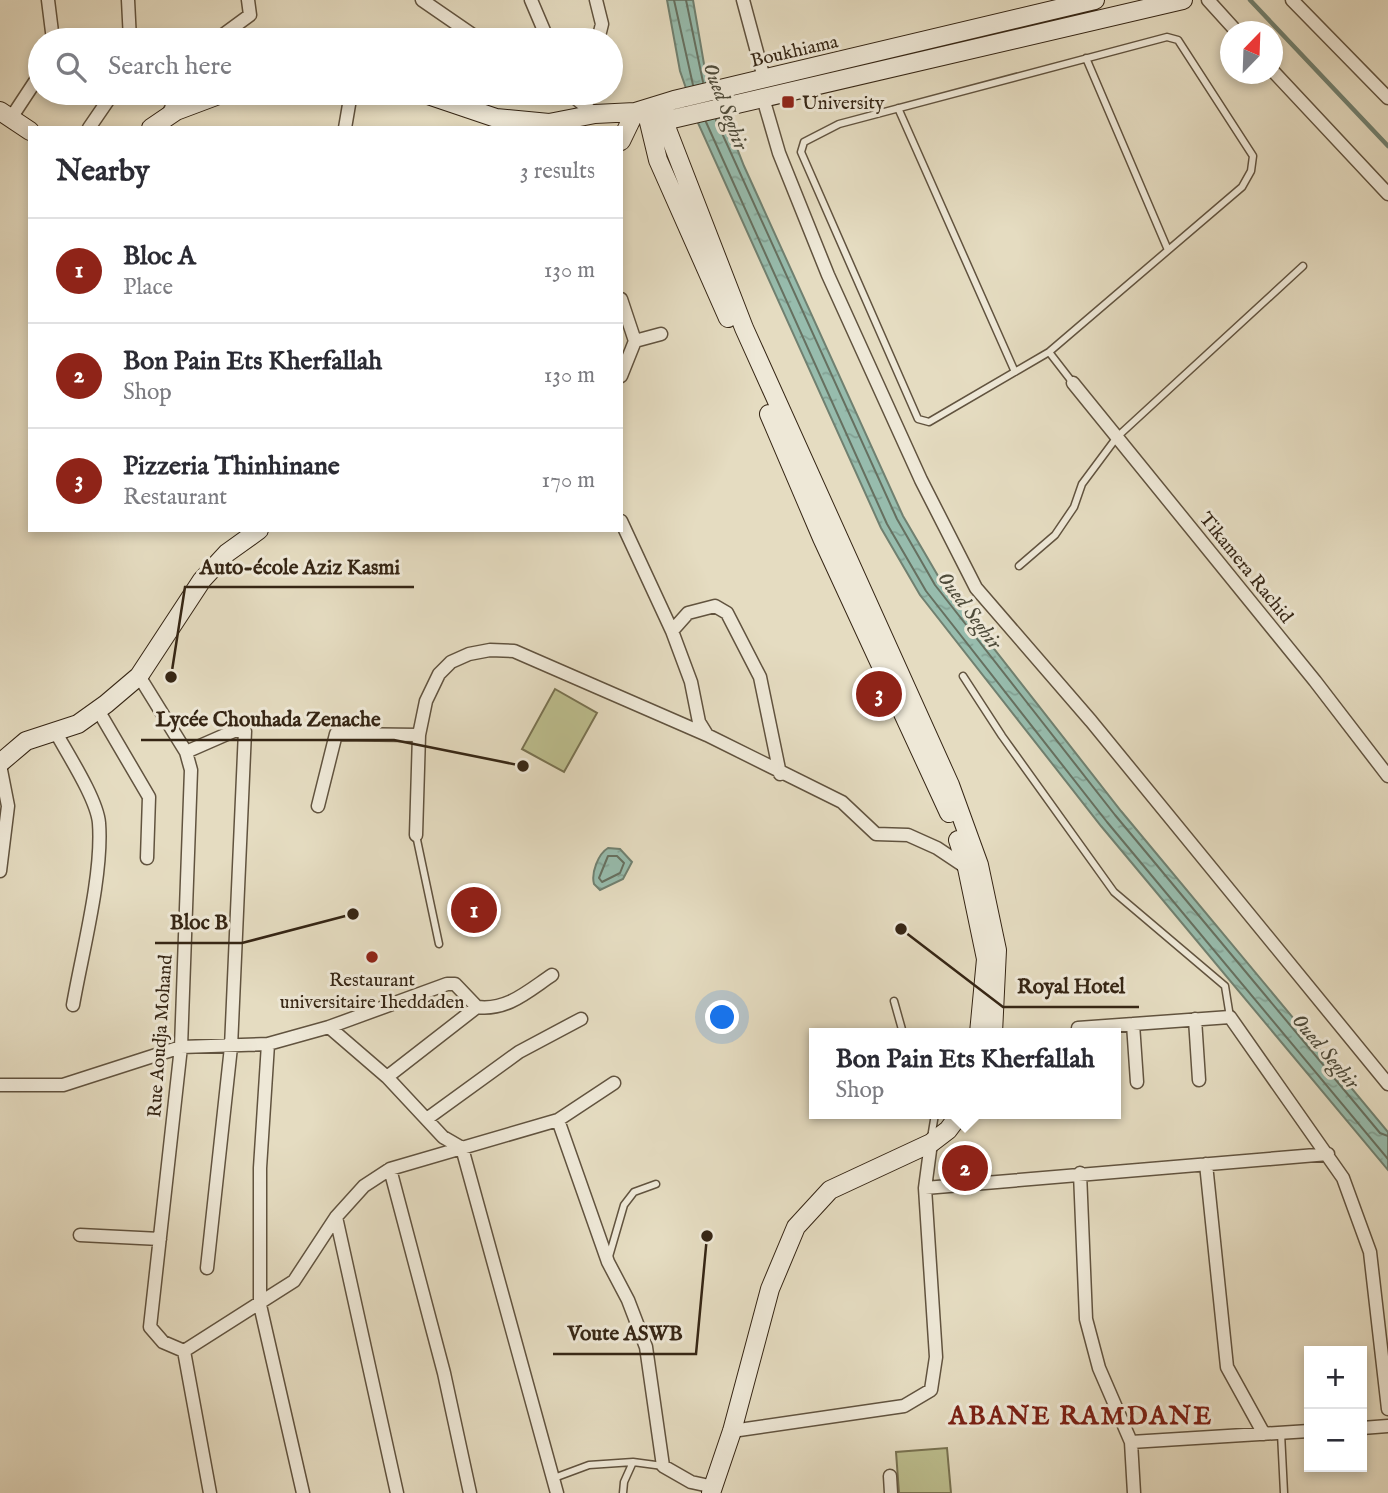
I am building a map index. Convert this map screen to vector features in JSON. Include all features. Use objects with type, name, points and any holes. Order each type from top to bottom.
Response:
[{"type":"street","points":[[48,0],[52,28]]},
{"type":"street","points":[[128,0],[129,28]]},
{"type":"street","points":[[232,28],[250,15],[248,0]]},
{"type":"street","points":[[422,0],[463,28]]},
{"type":"street","points":[[531,0],[543,28]]},
{"type":"street","points":[[597,0],[601,28]]},
{"type":"street","points":[[743,0],[756,80]]},
{"type":"street","name":"Boukhiama","points":[[657,113],[756,80],[1095,0]]},
{"type":"street","name":"Boukhiama","points":[[452,105],[496,123],[549,123],[595,114],[657,113],[758,99],[1183,0]]},
{"type":"street","points":[[1208,0],[1227,21]]},
{"type":"street","points":[[1292,0],[1388,98]]},
{"type":"street","points":[[1283,82],[1388,194]]},
{"type":"street","points":[[28,88],[5,115],[28,130]]},
{"type":"street","points":[[758,99],[828,275],[920,480],[976,588],[1091,721],[1388,1084]]},
{"type":"street","points":[[90,126],[105,105]]},
{"type":"street","points":[[158,124],[170,105]]},
{"type":"street","points":[[158,124],[198,105]]},
{"type":"street","points":[[345,126],[349,105]]},
{"type":"street","points":[[584,105],[595,114]]},
{"type":"street","points":[[623,139],[657,113]]},
{"type":"street","points":[[657,113],[744,328],[863,586],[950,785],[979,865],[997,950],[993,1028]]},
{"type":"street","points":[[657,113],[659,160],[817,526],[948,811],[967,868],[986,959],[979,1028]]},
{"type":"street","points":[[623,305],[635,341],[623,371]]},
{"type":"street","points":[[635,341],[661,334]]},
{"type":"street","name":"Tikamera Rachid","points":[[1073,383],[1388,776]]},
{"type":"street","points":[[623,526],[672,631],[691,682],[699,722],[707,735]]},
{"type":"street","points":[[0,872],[8,806],[0,764],[26,741],[78,723],[139,676],[202,580],[227,553],[256,532]]},
{"type":"street","points":[[672,631],[681,618],[699,609],[715,606],[727,613],[760,677],[780,774]]},
{"type":"street","points":[[416,835],[419,735],[426,701],[439,674],[451,662],[469,654],[491,650],[514,651],[707,735],[780,774],[842,802],[876,834],[908,835],[937,848],[967,868]]},
{"type":"street","name":"Rue Aoudja Mohand","points":[[139,676],[186,752],[191,770],[181,1047],[150,1327],[163,1342],[184,1351]]},
{"type":"street","points":[[98,710],[149,796],[148,858]]},
{"type":"street","points":[[186,752],[234,730],[245,731],[231,1047],[207,1268]]},
{"type":"street","points":[[55,732],[81,779],[99,822],[94,887],[73,1005]]},
{"type":"street","points":[[318,807],[336,734],[419,735]]},
{"type":"street","points":[[0,1085],[63,1085],[181,1047],[268,1044],[329,1027],[447,984],[455,984],[477,1007],[493,1009],[513,1001],[552,975]]},
{"type":"street","points":[[387,1077],[477,1007]]},
{"type":"street","points":[[1078,1028],[1230,1017],[1343,1178],[1370,1252],[1388,1409]]},
{"type":"street","points":[[428,1118],[519,1052],[582,1019]]},
{"type":"street","points":[[1195,1019],[1199,1080]]},
{"type":"street","points":[[1133,1024],[1137,1082]]},
{"type":"street","points":[[329,1027],[387,1077],[443,1136],[462,1148],[557,1493]]},
{"type":"street","points":[[268,1044],[260,1168],[260,1305],[303,1493]]},
{"type":"street","points":[[210,1493],[184,1351],[294,1281],[336,1217],[364,1185],[390,1169],[558,1120],[614,1083]]},
{"type":"street","points":[[732,1432],[904,1406],[931,1390],[936,1357],[925,1188],[930,1143],[942,1119]]},
{"type":"street","points":[[558,1120],[608,1262],[628,1300],[646,1347],[663,1466],[691,1482],[713,1490],[732,1432],[770,1289],[796,1227],[830,1190],[930,1143],[948,1130],[956,1119]]},
{"type":"street","points":[[925,1188],[1328,1154]]},
{"type":"street","points":[[1206,1164],[1227,1367],[1264,1434]]},
{"type":"street","points":[[390,1169],[444,1373],[470,1493]]},
{"type":"street","points":[[1080,1173],[1086,1319],[1099,1368],[1131,1442],[1134,1493]]},
{"type":"street","points":[[336,1217],[397,1493]]},
{"type":"street","points":[[80,1235],[160,1239]]},
{"type":"street","points":[[1367,1428],[1388,1426]]},
{"type":"street","points":[[1131,1442],[1304,1431]]},
{"type":"street","points":[[890,1476],[891,1493]]},
{"type":"lane","points":[[1167,37],[1178,40],[1252,156],[1251,171],[1242,187],[1049,352],[929,422],[918,419],[907,398],[801,152],[804,142],[839,124],[898,108],[1167,37]]},
{"type":"lane","points":[[1086,58],[1168,250]]},
{"type":"lane","points":[[898,108],[1015,372]]},
{"type":"lane","points":[[1019,566],[1055,535],[1074,507],[1082,484],[1117,437],[1303,266]]},
{"type":"lane","points":[[1049,352],[1073,383]]},
{"type":"lane","points":[[963,676],[1002,736],[1114,892],[1225,986],[1230,1017]]},
{"type":"lane","points":[[416,835],[439,944]]},
{"type":"lane","points":[[894,1001],[902,1028]]},
{"type":"lane","points":[[930,1143],[934,1119]]},
{"type":"lane","points":[[608,1262],[624,1205],[634,1192],[656,1184]]},
{"type":"lane","points":[[1281,1433],[1284,1493]]},
{"type":"lane","points":[[554,1478],[589,1465],[633,1462],[663,1466]]},
{"type":"lane","points":[[623,1493],[624,1482],[633,1462]]},
{"type":"shaded area","points":[[555,689],[597,713],[564,772],[522,749]]},
{"type":"shaded area","points":[[947,1448],[951,1493],[899,1493],[896,1452]]},
{"type":"water","points":[[667,0],[693,0],[704,64],[744,166],[903,516],[941,581],[1121,811],[1388,1132],[1388,1170],[1101,826],[920,595],[881,528],[698,123],[680,71]]},
{"type":"water","points":[[608,848],[620,849],[632,862],[623,879],[600,890],[594,884],[594,869],[598,859]]},
{"type":"waterway","points":[[1250,0],[1388,146]]},
{"type":"place","name":"University","points":[[788,102]]},
{"type":"place","name":"Auto-école Aziz Kasmi","points":[[171,677]]},
{"type":"place","name":"Pizzeria Thinhinane","points":[[879,694]]},
{"type":"place","name":"Lycée Chouhada Zenache","points":[[523,766]]},
{"type":"place","name":"Bloc A","points":[[474,910]]},
{"type":"place","name":"Bloc B","points":[[353,914]]},
{"type":"place","name":"Royal Hotel","points":[[901,929]]},
{"type":"place","name":"Restaurant universitaire Iheddaden","points":[[372,957]]},
{"type":"place","name":"Bon Pain Ets Kherfallah","points":[[965,1168]]},
{"type":"place","name":"Voute ASWB","points":[[707,1236]]},
{"type":"district","name":"ABANE RAMDANE","points":[[1081,1415]]},
{"type":"water label","name":"Oued Seghir","points":[[726,106]]},
{"type":"water label","name":"Oued Seghir","points":[[970,610]]},
{"type":"water label","name":"Oued Seghir","points":[[1326,1051]]}]
